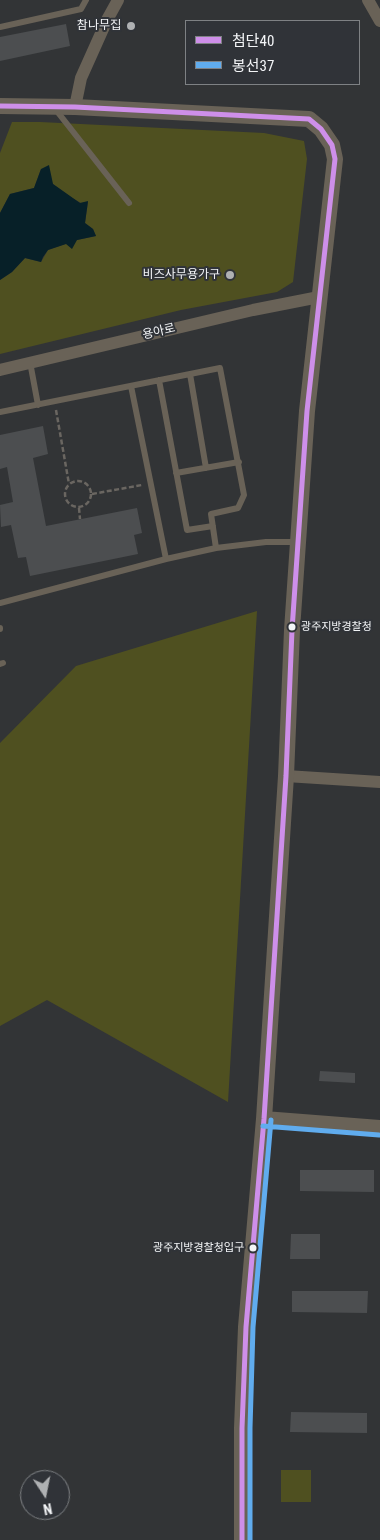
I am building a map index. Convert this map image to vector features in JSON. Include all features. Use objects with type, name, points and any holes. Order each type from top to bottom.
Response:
[{"type":"street","points":[[75,107],[81,78],[118,0]]},
{"type":"street","points":[[368,0],[380,21]]},
{"type":"street","points":[[0,106],[75,107],[310,119],[321,129],[332,145],[335,159],[307,411],[292,630],[286,776],[264,1119],[246,1336],[242,1428],[242,1540]]},
{"type":"street","name":"용아로","points":[[0,370],[244,312],[319,297]]},
{"type":"street","points":[[286,776],[380,782]]},
{"type":"street","points":[[264,1119],[380,1128]]},
{"type":"lane","points":[[0,26],[81,9],[86,0]]},
{"type":"lane","points":[[53,107],[129,203]]},
{"type":"lane","points":[[30,362],[38,405]]},
{"type":"lane","points":[[0,412],[220,368],[244,495],[238,508],[211,514],[216,548]]},
{"type":"lane","points":[[190,374],[206,468]]},
{"type":"lane","points":[[159,380],[187,530],[213,526]]},
{"type":"lane","points":[[131,386],[166,559]]},
{"type":"lane","points":[[176,473],[239,462]]},
{"type":"lane","points":[[0,603],[166,559],[216,548],[266,542],[298,542]]},
{"type":"path","points":[[54,401],[69,484],[65,492],[67,501],[70,505],[79,508],[90,501],[92,494],[90,487],[83,481],[78,480],[69,484]]},
{"type":"path","points":[[92,494],[151,483]]},
{"type":"path","points":[[79,508],[80,519]]},
{"type":"shaded area","points":[[12,122],[264,133],[304,141],[307,159],[293,282],[277,292],[181,310],[0,354],[0,280],[12,272],[25,258],[41,262],[48,250],[96,236],[93,229],[85,223],[88,202],[81,203],[72,198],[53,184],[41,169],[34,188],[10,194],[0,213],[0,153]]},
{"type":"shaded area","points":[[257,611],[228,1102],[47,1000],[0,1026],[0,743],[76,666]]},
{"type":"shaded area","points":[[281,1470],[311,1470],[311,1502],[281,1502]]},
{"type":"water","points":[[49,165],[53,184],[80,203],[88,201],[85,223],[93,229],[96,236],[77,240],[72,249],[66,244],[48,250],[41,262],[25,258],[12,272],[0,280],[0,213],[10,194],[34,188],[41,169]]},
{"type":"building","points":[[66,24],[70,46],[0,61],[0,37]]},
{"type":"building","points":[[43,426],[48,454],[33,458],[46,526],[137,508],[142,533],[134,535],[138,554],[30,576],[26,557],[18,558],[11,525],[1,527],[0,505],[13,502],[7,467],[0,469],[0,435]]},
{"type":"building","points":[[320,1071],[355,1073],[355,1083],[319,1081]]},
{"type":"building","points":[[300,1170],[374,1170],[374,1192],[300,1191]]},
{"type":"building","points":[[291,1234],[320,1234],[320,1259],[290,1259]]},
{"type":"building","points":[[292,1291],[368,1291],[367,1313],[292,1312]]},
{"type":"building","points":[[291,1412],[367,1413],[367,1433],[290,1432]]},
{"type":"transit line","name":"첨단40","points":[[0,106],[75,107],[309,119],[321,129],[332,145],[335,159],[307,411],[292,630],[286,776],[264,1119],[246,1327],[242,1428],[242,1540]]},
{"type":"transit line","name":"봉선37","points":[[250,1540],[250,1428],[253,1327],[271,1120]]},
{"type":"transit line","name":"봉선37","points":[[263,1126],[379,1135]]},
{"type":"place","name":"참나무집","points":[[131,26]]},
{"type":"place","name":"비즈사무용가구","points":[[230,275]]},
{"type":"place","name":"광주지방경찰청","points":[[292,627]]},
{"type":"place","name":"광주지방경찰청입구","points":[[253,1248]]}]
